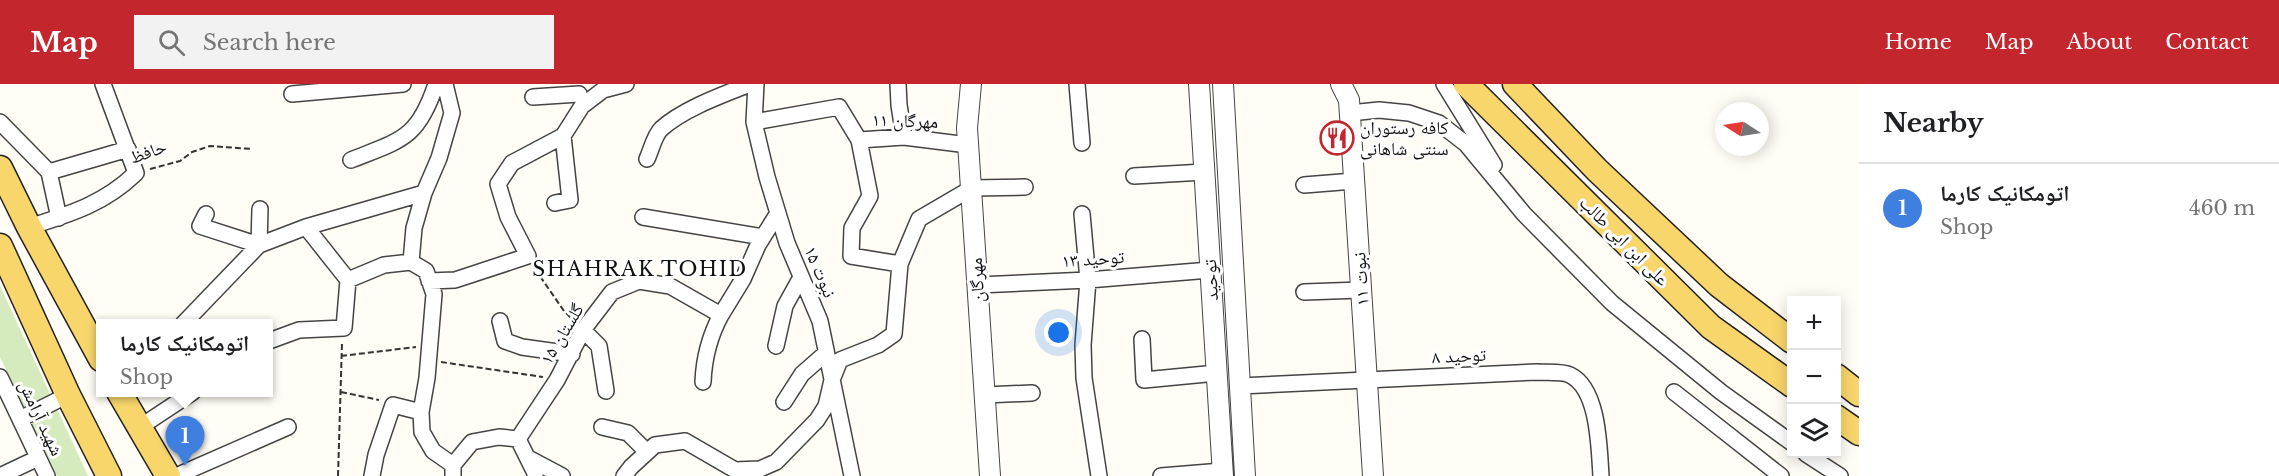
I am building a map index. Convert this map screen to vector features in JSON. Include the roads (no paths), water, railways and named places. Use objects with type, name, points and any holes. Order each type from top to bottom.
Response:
[{"type":"main road","name":"علی ابن ابی طالب","points":[[1466,84],[1711,327],[1787,382]]},
{"type":"main road","name":"علی ابن ابی طالب","points":[[1515,84],[1597,170],[1710,277],[1787,338]]},
{"type":"main road","points":[[0,168],[29,227],[96,350]]},
{"type":"main road","points":[[0,246],[68,395],[110,476]]},
{"type":"main road","points":[[1841,380],[1859,394]]},
{"type":"main road","points":[[121,397],[168,476]]},
{"type":"main road","points":[[1841,420],[1859,433]]},
{"type":"street","points":[[49,172],[128,149],[103,84]]},
{"type":"street","points":[[292,94],[403,84]]},
{"type":"street","points":[[351,160],[400,140],[420,122],[436,84]]},
{"type":"street","points":[[411,262],[414,228],[452,113],[445,84]]},
{"type":"street","points":[[533,97],[579,95],[626,84]]},
{"type":"street","points":[[647,159],[659,130],[719,96],[750,84]]},
{"type":"street","name":"نبوت ۱۵","points":[[756,84],[754,122],[787,243],[820,321],[852,476]]},
{"type":"street","points":[[898,84],[904,137]]},
{"type":"street","name":"مهرگان","points":[[971,84],[967,128],[990,476]]},
{"type":"street","points":[[1077,84],[1082,144]]},
{"type":"street","name":"توحید","points":[[1199,84],[1223,474]]},
{"type":"street","name":"توحید","points":[[1223,84],[1245,476]]},
{"type":"street","name":"نبوت ۱۱","points":[[1341,84],[1349,100],[1373,476]]},
{"type":"street","points":[[1444,84],[1524,214]]},
{"type":"street","points":[[555,203],[570,200],[563,136],[579,95]]},
{"type":"street","name":"مهرگان ۱۱","points":[[754,122],[839,106],[859,140],[904,137],[968,145]]},
{"type":"street","points":[[1350,113],[1379,110],[1409,113],[1439,123],[1466,144],[1524,214],[1612,303],[1720,392],[1787,440]]},
{"type":"street","points":[[0,122],[49,172],[59,218]]},
{"type":"street","points":[[429,281],[455,280],[528,256],[508,217],[498,184],[512,163],[563,136]]},
{"type":"street","points":[[859,140],[870,196],[852,228],[851,256],[900,264]]},
{"type":"street","name":"حافظ","points":[[29,227],[89,207],[123,185],[136,173],[128,149]]},
{"type":"street","points":[[1134,176],[1204,172]]},
{"type":"street","points":[[1304,185],[1354,181]]},
{"type":"street","points":[[624,476],[631,466],[655,445],[685,441],[735,470],[759,472],[776,462],[818,420],[826,406],[832,380],[840,360],[878,345],[894,334],[900,264],[919,219],[972,188],[1025,187]]},
{"type":"street","points":[[188,319],[259,245],[306,227],[424,193]]},
{"type":"street","points":[[259,245],[260,209]]},
{"type":"street","points":[[703,382],[704,358],[713,330],[743,279],[762,237],[778,213]]},
{"type":"street","points":[[206,214],[200,226],[259,245]]},
{"type":"street","points":[[1082,214],[1088,280],[1084,378],[1099,476]]},
{"type":"street","points":[[643,217],[762,237]]},
{"type":"street","points":[[273,340],[299,330],[344,328],[348,280],[306,227]]},
{"type":"street","points":[[348,280],[384,265],[411,262],[426,272],[434,294],[430,353],[421,412],[422,432],[432,451],[453,471],[472,442],[499,437],[518,439],[535,476]]},
{"type":"street","name":"توحید ۱۳","points":[[978,285],[1088,280],[1210,270]]},
{"type":"street","points":[[776,346],[785,306],[801,277]]},
{"type":"street","name":"گلستان ۱۵","points":[[518,439],[557,380],[583,330],[612,292],[639,281],[670,285],[721,315]]},
{"type":"street","points":[[1304,292],[1361,290]]},
{"type":"street","points":[[500,321],[505,340],[522,347],[572,354]]},
{"type":"street","points":[[583,330],[598,346],[606,391]]},
{"type":"street","points":[[1142,339],[1144,380],[1216,373]]},
{"type":"street","points":[[784,402],[802,374],[826,353]]},
{"type":"street","name":"توحید ۸","points":[[1240,386],[1537,372],[1570,375],[1588,392],[1598,429],[1601,476]]},
{"type":"street","name":"شهید آرامش","points":[[0,377],[47,476]]},
{"type":"street","points":[[1674,392],[1781,476]]},
{"type":"street","points":[[985,395],[1032,393]]},
{"type":"street","points":[[20,419],[68,395]]},
{"type":"street","points":[[140,427],[187,397]]},
{"type":"street","points":[[372,476],[376,455],[393,405],[421,412]]},
{"type":"street","points":[[176,476],[288,427]]},
{"type":"street","points":[[602,427],[628,433],[647,452]]},
{"type":"street","points":[[0,476],[38,458]]},
{"type":"street","points":[[528,458],[562,476]]},
{"type":"street","points":[[1813,458],[1840,476]]},
{"type":"street","points":[[1161,476],[1223,474]]},
{"type":"place","name":"کافه رستوران سنتی شاهانی","points":[[1337,138]]},
{"type":"place","name":"اتومکانیک کارما","points":[[185,466]]},
{"type":"district","name":"SHAHRAK TOHID","points":[[640,269]]}]
